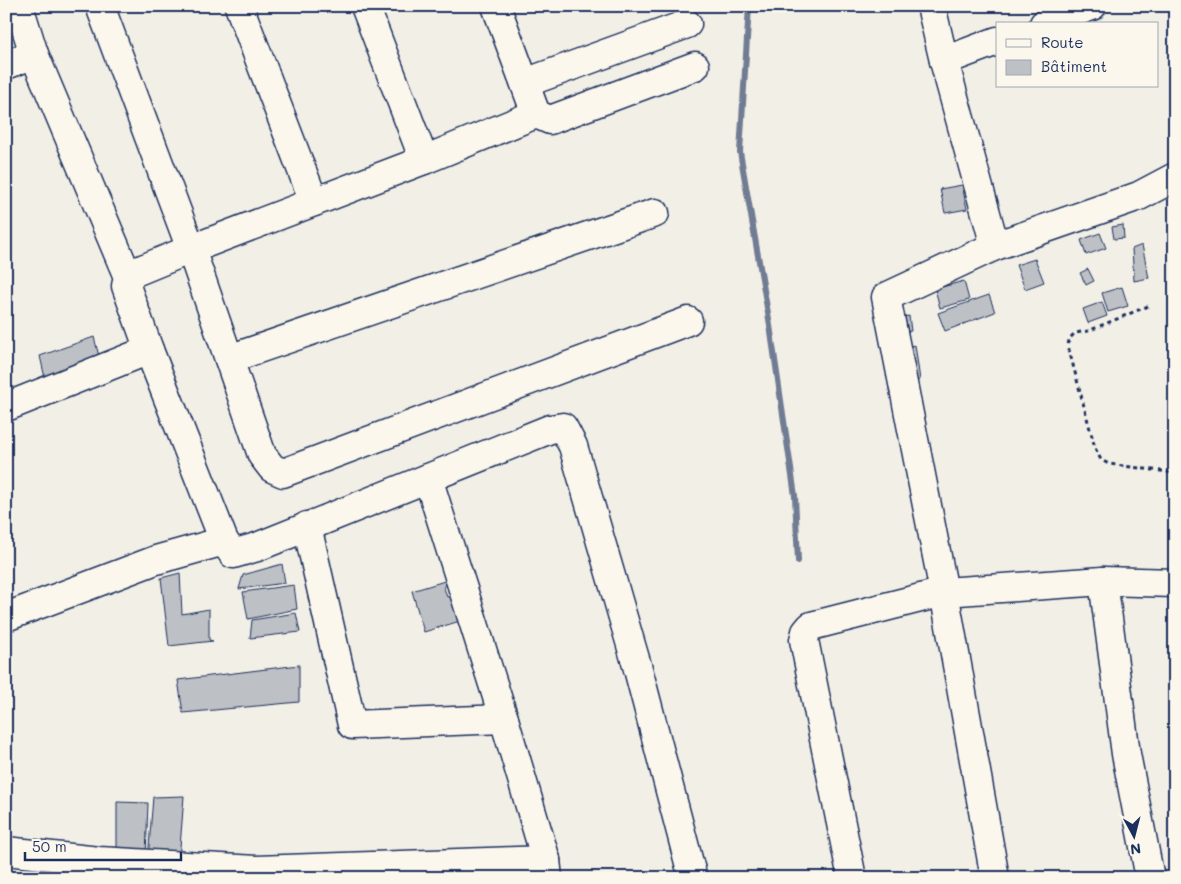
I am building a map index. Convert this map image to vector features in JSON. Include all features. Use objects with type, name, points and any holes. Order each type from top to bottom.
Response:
[{"type":"street","points":[[19,6],[34,54],[128,277],[126,286],[149,350],[224,541],[233,554],[257,547],[550,429],[563,427],[573,446],[627,631],[693,878]]},
{"type":"street","points":[[100,6],[190,249],[262,455],[272,468],[283,472],[688,321]]},
{"type":"street","points":[[239,6],[314,202]]},
{"type":"street","points":[[364,6],[424,160]]},
{"type":"street","points":[[496,6],[536,114]]},
{"type":"street","points":[[931,6],[995,246]]},
{"type":"street","points":[[1049,22],[1092,6]]},
{"type":"street","points":[[524,83],[687,24]]},
{"type":"street","points":[[944,60],[996,41]]},
{"type":"street","points":[[6,65],[34,54]]},
{"type":"street","points":[[128,277],[135,272],[190,249],[424,160],[536,114],[550,120],[695,66]]},
{"type":"street","points":[[996,878],[944,592],[886,297],[995,246],[1139,196],[1175,178]]},
{"type":"street","points":[[229,359],[655,213]]},
{"type":"street","points":[[6,407],[149,350]]},
{"type":"street","points":[[6,851],[99,869],[256,874],[547,869],[504,719],[428,478]]},
{"type":"street","points":[[307,526],[352,725],[504,719]]},
{"type":"street","points":[[6,617],[156,560],[224,541]]},
{"type":"street","points":[[1103,581],[1126,754],[1150,878]]},
{"type":"street","points":[[852,878],[804,640],[806,632],[811,626],[944,592],[1103,581],[1175,583]]},
{"type":"path","points":[[1148,306],[1088,331],[1075,333],[1069,339],[1068,346],[1095,448],[1101,460],[1109,464],[1175,473]]},
{"type":"building","points":[[962,185],[967,209],[945,213],[940,189]]},
{"type":"building","points":[[1123,225],[1124,238],[1114,239],[1112,227]]},
{"type":"building","points":[[1100,233],[1106,248],[1086,255],[1081,240]]},
{"type":"building","points":[[1142,245],[1149,278],[1134,281],[1132,249]]},
{"type":"building","points":[[1035,259],[1044,282],[1025,289],[1016,265]]},
{"type":"building","points":[[1088,269],[1094,281],[1086,285],[1080,273]]},
{"type":"building","points":[[964,281],[969,300],[940,308],[935,289]]},
{"type":"building","points":[[1122,287],[1128,306],[1108,312],[1102,293]]},
{"type":"building","points":[[989,295],[995,312],[945,331],[938,313]]},
{"type":"building","points":[[1102,302],[1107,316],[1088,323],[1083,309]]},
{"type":"building","points":[[909,316],[911,331],[900,333],[898,318]]},
{"type":"building","points":[[94,337],[100,360],[45,378],[40,356]]},
{"type":"building","points":[[915,345],[920,380],[906,382],[902,347]]},
{"type":"building","points":[[282,564],[285,583],[239,589],[243,575]]},
{"type":"building","points":[[180,573],[182,614],[209,609],[209,640],[213,641],[169,646],[161,578]]},
{"type":"building","points":[[448,580],[444,588],[447,597],[452,596],[460,621],[424,632],[412,591]]},
{"type":"building","points":[[294,585],[297,609],[248,619],[243,592]]},
{"type":"building","points":[[296,613],[300,632],[250,638],[252,620]]},
{"type":"building","points":[[299,665],[299,702],[183,713],[178,680]]},
{"type":"building","points":[[184,796],[179,860],[148,859],[153,797]]},
{"type":"building","points":[[117,802],[148,803],[146,857],[117,862]]},
{"type":"waterway","points":[[749,6],[740,152],[769,319],[795,496],[798,561]]}]
